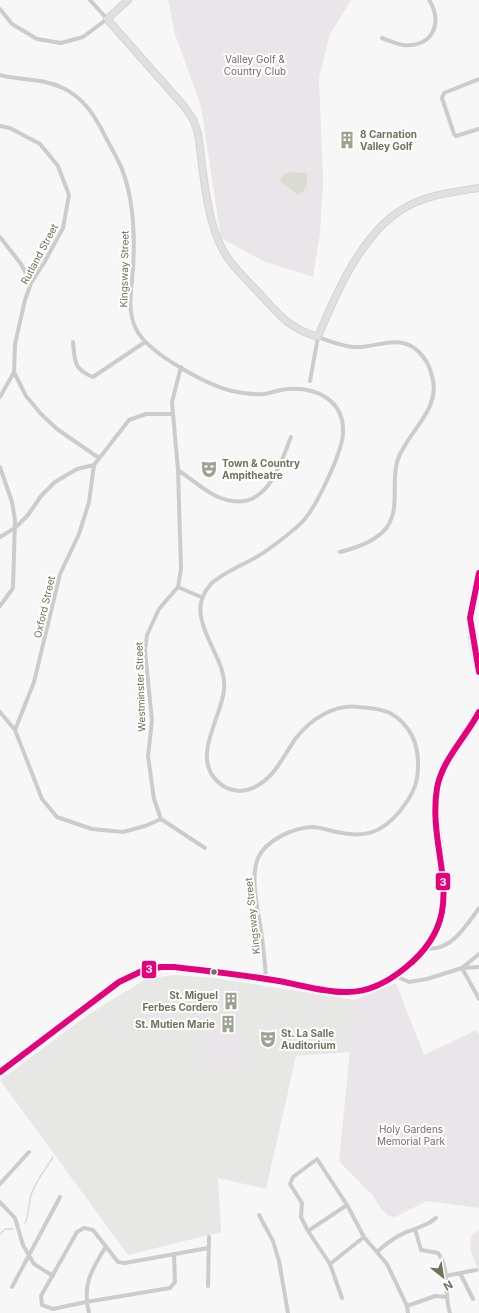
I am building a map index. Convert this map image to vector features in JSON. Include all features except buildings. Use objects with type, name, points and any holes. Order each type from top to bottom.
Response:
[{"type":"main road","points":[[479,574],[470,618],[472,644],[479,672]]},
{"type":"main road","points":[[0,1072],[119,982],[142,971],[160,967],[174,967],[352,992],[367,989],[397,974],[425,948],[433,938],[444,907],[443,882],[436,818],[437,787],[447,763],[473,725],[479,712]]},
{"type":"street","points":[[90,0],[183,105],[193,119],[198,133],[216,236],[233,265],[282,320],[300,331],[354,347],[403,342],[412,346],[420,353],[426,362],[434,382],[434,397],[428,411],[398,459],[394,474],[394,507],[390,521],[379,535],[352,549],[340,552]]},
{"type":"street","points":[[0,9],[12,24],[37,39],[61,43],[82,37],[107,19],[128,0]]},
{"type":"street","points":[[382,38],[402,45],[419,44],[429,38],[436,28],[437,17],[435,9],[429,0]]},
{"type":"street","name":"Kingsway Street","points":[[0,75],[12,78],[41,80],[65,89],[91,109],[123,171],[130,200],[133,227],[133,267],[129,300],[133,326],[145,342],[209,384],[235,392],[264,394],[286,389],[300,389],[322,394],[338,406],[344,426],[342,444],[324,486],[305,520],[266,551],[213,581],[201,597],[201,619],[221,668],[225,688],[208,745],[206,760],[215,780],[225,787],[239,792],[251,790],[269,778],[299,734],[322,714],[347,706],[383,709],[400,719],[413,736],[416,746],[418,767],[413,794],[394,818],[375,832],[356,836],[313,827],[293,831],[275,839],[261,852],[256,861],[254,879],[266,979]]},
{"type":"street","points":[[479,79],[444,93],[442,98],[456,136],[479,129]]},
{"type":"street","name":"Rutland Street","points":[[0,126],[10,128],[40,144],[58,166],[69,195],[63,228],[31,283],[19,321],[15,344],[14,372],[26,396],[41,414],[57,429],[99,458]]},
{"type":"street","points":[[310,381],[318,337],[332,303],[362,251],[373,236],[388,220],[402,209],[416,202],[447,193],[479,188]]},
{"type":"street","points":[[0,237],[21,264],[31,283]]},
{"type":"street","points":[[73,342],[76,366],[82,373],[92,377],[145,342]]},
{"type":"street","points":[[181,367],[172,402],[178,470],[181,569],[178,586],[201,597]]},
{"type":"street","points":[[0,397],[14,372]]},
{"type":"street","points":[[0,537],[15,528],[28,515],[41,496],[55,482],[77,469],[94,465],[129,420],[146,414],[172,414]]},
{"type":"street","points":[[178,470],[216,496],[226,499],[246,500],[269,487],[291,437]]},
{"type":"street","name":"Oxford Street","points":[[15,730],[34,682],[60,574],[79,534],[87,508],[94,465]]},
{"type":"street","points":[[0,468],[12,502],[15,528],[13,588],[0,606]]},
{"type":"street","name":"Westminster Street","points":[[161,818],[154,799],[148,756],[152,721],[145,651],[147,635],[159,609],[178,586]]},
{"type":"street","points":[[0,712],[15,730],[42,799],[57,817],[92,829],[123,832],[145,826],[161,818],[205,848]]},
{"type":"street","points":[[425,948],[434,949],[448,944],[479,908]]},
{"type":"street","points":[[462,968],[479,954]]},
{"type":"street","points":[[397,974],[400,978],[409,982],[427,979],[462,968],[479,967]]},
{"type":"street","points":[[462,968],[479,999]]},
{"type":"street","points":[[0,1184],[29,1152]]},
{"type":"street","points":[[342,1298],[330,1264],[308,1231],[301,1217],[302,1203],[290,1182],[293,1177],[317,1159],[347,1205],[364,1237],[378,1251],[393,1274],[407,1306],[408,1313]]},
{"type":"street","points":[[12,1286],[60,1197]]},
{"type":"street","points":[[0,1202],[15,1218],[28,1256],[34,1264],[53,1276]]},
{"type":"street","points":[[308,1231],[347,1205]]},
{"type":"street","points":[[259,1215],[273,1241],[280,1261],[288,1313]]},
{"type":"street","points":[[378,1251],[392,1238],[429,1223],[436,1218]]},
{"type":"street","points":[[174,1254],[175,1282],[170,1288],[53,1309],[42,1305],[41,1296],[78,1232],[84,1228],[93,1230],[105,1248],[118,1262],[125,1263],[174,1254],[208,1248]]},
{"type":"street","points":[[415,1229],[421,1250],[438,1253],[444,1260],[446,1268],[446,1298],[450,1313]]},
{"type":"street","points":[[208,1237],[208,1286]]},
{"type":"street","points":[[330,1264],[364,1237]]},
{"type":"street","points":[[89,1313],[86,1302],[87,1280],[105,1248]]},
{"type":"street","points":[[445,1276],[476,1270]]},
{"type":"street","points":[[460,1273],[473,1299]]},
{"type":"street","points":[[407,1306],[435,1296],[446,1298]]},
{"type":"shaded area","points":[[290,172],[307,173],[306,186],[298,195],[280,181],[284,174]]},
{"type":"shaded area","points":[[174,975],[215,978],[355,1000],[350,1052],[296,1056],[266,1189],[218,1178],[221,1232],[128,1255],[0,1080],[89,1014],[146,979]]},
{"type":"green space","name":"Valley Golf & Country Club","points":[[168,0],[351,0],[330,34],[319,77],[323,182],[320,233],[313,277],[263,261],[221,238],[201,106],[175,34]]},
{"type":"green space","name":"Holy Gardens Memorial Park","points":[[396,983],[424,1055],[476,1030],[479,1035],[479,1208],[427,1201],[395,1217],[389,1216],[381,1209],[373,1196],[339,1161],[355,1000]]},
{"type":"green space","points":[[210,1029],[241,1032],[244,1064],[212,1069],[205,1057]]},
{"type":"green space","points":[[479,1230],[479,1273],[470,1248],[472,1235]]},
{"type":"waterway","points":[[25,1223],[33,1190],[53,1157]]},
{"type":"waterway","points":[[0,1234],[5,1229],[13,1229]]},
{"type":"transit line","name":"3","points":[[479,573],[470,618],[479,672]]},
{"type":"transit line","name":"3","points":[[0,1072],[119,982],[142,971],[161,967],[174,967],[279,981],[320,990],[353,992],[377,986],[405,968],[426,947],[438,926],[443,905],[443,883],[435,813],[437,788],[449,758],[479,712]]},
{"type":"place","name":"8 Carnation Valley Golf","points":[[347,140]]},
{"type":"place","name":"Town & Country Ampitheatre","points":[[209,469]]},
{"type":"place","name":"St. Miguel Ferbes Cordero","points":[[231,1001]]},
{"type":"place","name":"St. Mutien Marie","points":[[228,1024]]},
{"type":"place","name":"St. La Salle Auditorium","points":[[268,1039]]}]
